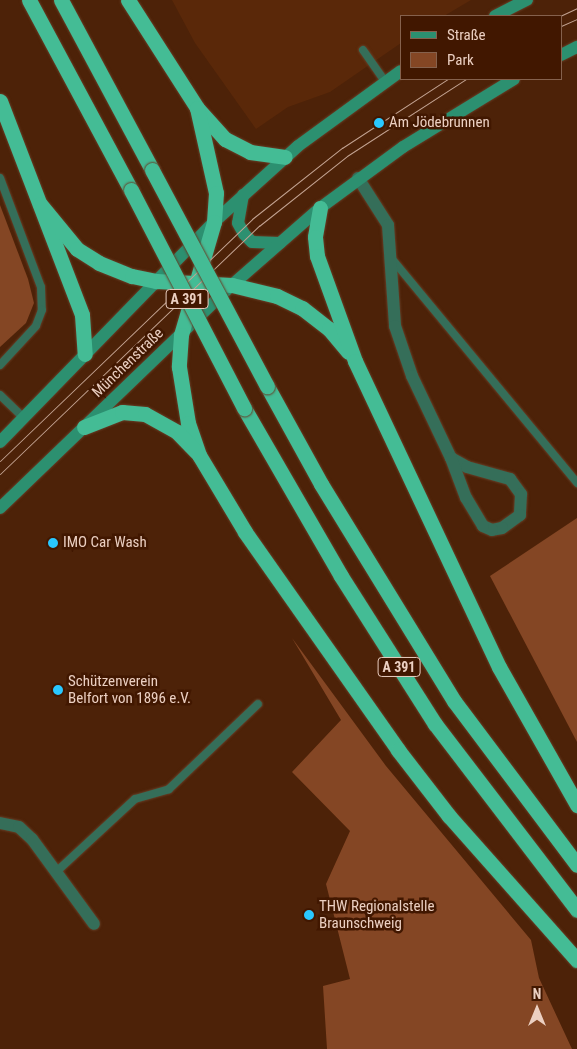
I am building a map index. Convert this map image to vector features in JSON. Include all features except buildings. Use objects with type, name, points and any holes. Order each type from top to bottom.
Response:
[{"type":"highway","name":"A 391","points":[[29,0],[131,190],[244,408],[341,576],[435,724],[577,910]]},
{"type":"highway","name":"A 391","points":[[61,0],[321,484],[454,701],[577,865]]},
{"type":"highway","points":[[128,0],[197,108],[225,139],[250,152],[285,157]]},
{"type":"highway","points":[[0,101],[82,314],[86,354]]},
{"type":"highway","points":[[197,108],[216,193],[214,222],[193,285],[181,334],[180,385],[188,423],[199,455],[245,532],[398,750],[449,816],[577,960]]},
{"type":"highway","points":[[40,204],[77,249],[129,276],[193,285],[232,285],[277,296],[302,308],[328,329],[355,361]]},
{"type":"highway","points":[[320,208],[315,237],[317,256],[355,361],[500,667],[577,805]]},
{"type":"highway","points":[[84,427],[122,412],[145,414],[177,432],[199,455]]},
{"type":"main road","points":[[497,15],[527,0]]},
{"type":"main road","points":[[562,54],[577,47]]},
{"type":"main road","points":[[0,442],[214,222],[243,195],[285,157],[400,72]]},
{"type":"main road","name":"Münchenstraße","points":[[0,508],[232,285],[320,208],[358,178],[434,126],[512,80]]},
{"type":"main road","points":[[243,195],[238,223],[244,234],[252,242],[280,243]]},
{"type":"street","points":[[358,178],[388,225],[391,301],[398,335],[412,376],[451,458],[466,498],[483,526],[492,530],[502,528],[520,515],[521,494],[510,479],[467,468],[451,458]]},
{"type":"street","points":[[0,822],[19,827],[94,924]]},
{"type":"lane","points":[[363,50],[385,81]]},
{"type":"lane","points":[[0,178],[40,287],[42,310],[36,326],[0,365]]},
{"type":"lane","points":[[390,256],[577,483]]},
{"type":"lane","points":[[0,395],[24,418]]},
{"type":"lane","points":[[56,873],[135,799],[169,789],[258,704]]},
{"type":"shaded area","points":[[172,0],[471,0],[446,15],[400,15],[400,44],[330,92],[288,107],[256,129],[195,43]]},
{"type":"green space","points":[[0,205],[28,279],[34,303],[26,323],[0,347]]},
{"type":"green space","points":[[577,518],[577,742],[490,576]]},
{"type":"green space","points":[[292,638],[386,766],[531,940],[539,978],[572,1049],[327,1049],[323,986],[350,979],[326,884],[350,831],[292,772],[341,720]]},
{"type":"tram line","points":[[562,15],[577,8]]},
{"type":"tram line","points":[[562,26],[577,19]]},
{"type":"tram line","points":[[0,461],[252,219],[342,148],[446,80]]},
{"type":"tram line","points":[[0,474],[259,226],[347,156],[464,80]]},
{"type":"place","name":"Am Jödebrunnen","points":[[379,123]]},
{"type":"place","name":"IMO Car Wash","points":[[53,543]]},
{"type":"place","name":"Schützenverein Belfort von 1896 e.V.","points":[[58,690]]},
{"type":"place","name":"THW Regionalstelle Braunschweig","points":[[309,915]]}]
